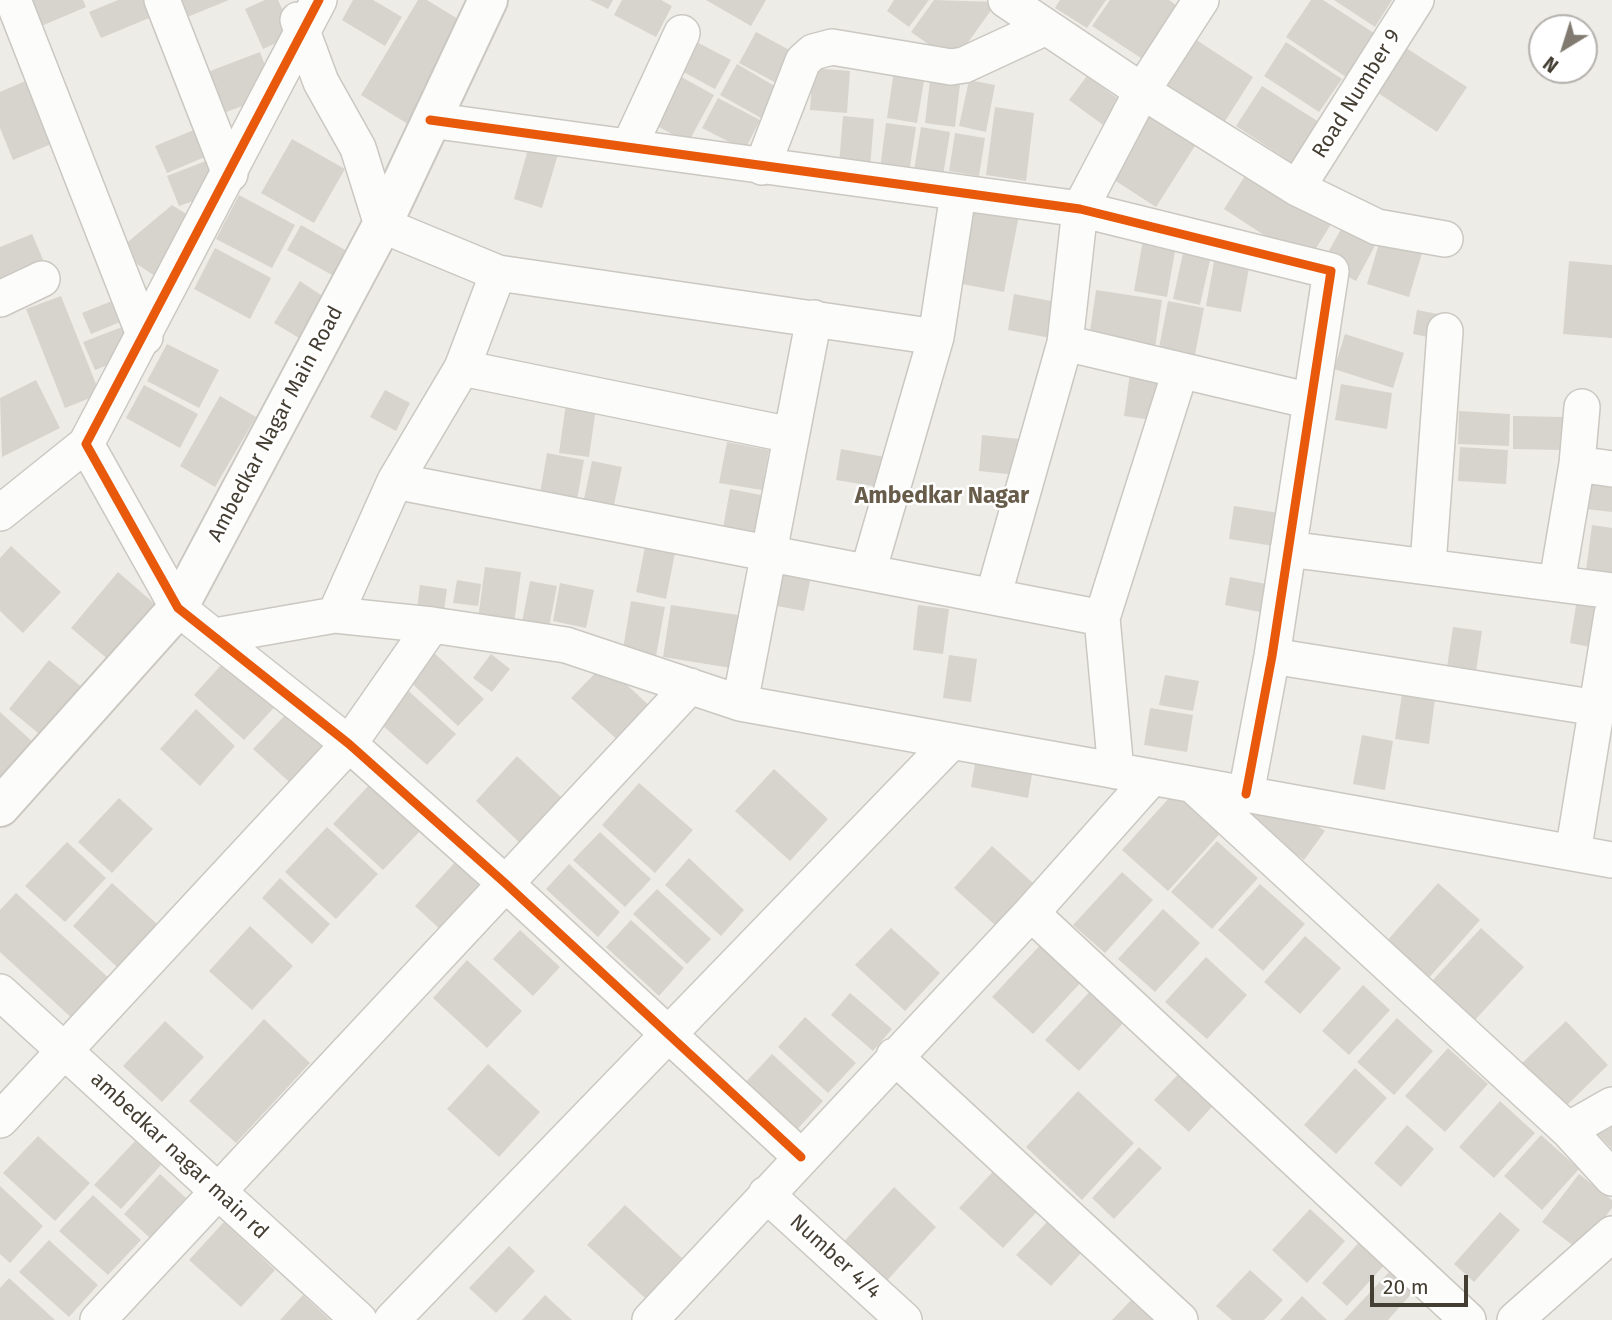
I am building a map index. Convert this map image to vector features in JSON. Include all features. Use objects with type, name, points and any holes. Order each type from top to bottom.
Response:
[{"type":"street","points":[[13,0],[145,337]]},
{"type":"street","points":[[162,0],[230,174]]},
{"type":"street","points":[[0,513],[86,444],[230,174],[297,16],[318,0]]},
{"type":"street","name":"Ambedkar Nagar Main Road","points":[[0,807],[178,608],[382,225],[488,0]]},
{"type":"street","points":[[1006,0],[1142,91],[1297,188],[1377,227],[1445,239]]},
{"type":"street","points":[[993,597],[1065,343],[1080,209],[1142,91],[1202,0]]},
{"type":"street","name":"Road Number 9","points":[[1297,188],[1416,0]]},
{"type":"street","points":[[297,16],[321,82],[358,148],[382,225],[498,273],[936,337]]},
{"type":"street","points":[[762,167],[803,61],[813,52],[832,47],[951,67],[964,65],[1046,27]]},
{"type":"street","points":[[629,147],[682,33]]},
{"type":"street","points":[[430,120],[1080,209],[1331,271],[1272,656],[1245,794]]},
{"type":"street","points":[[868,572],[936,337],[958,194]]},
{"type":"street","points":[[335,615],[395,481],[462,368],[498,273]]},
{"type":"street","points":[[0,299],[42,279]]},
{"type":"street","points":[[740,703],[814,318]]},
{"type":"street","points":[[1428,565],[1445,331]]},
{"type":"street","points":[[1065,343],[1311,401]]},
{"type":"street","points":[[462,368],[791,435]]},
{"type":"street","points":[[1116,771],[1102,618],[1180,372]]},
{"type":"street","points":[[1557,582],[1577,464],[1582,407]]},
{"type":"street","points":[[86,444],[178,608],[349,744],[506,884],[801,1157]]},
{"type":"street","points":[[1577,464],[1612,469]]},
{"type":"street","points":[[395,481],[1102,618]]},
{"type":"street","points":[[1288,549],[1428,565],[1612,591]]},
{"type":"street","points":[[1573,853],[1612,614]]},
{"type":"street","points":[[215,636],[335,615],[432,625],[566,645],[740,703],[1612,860]]},
{"type":"street","points":[[0,1120],[349,744],[432,625]]},
{"type":"street","points":[[1272,656],[1597,708]]},
{"type":"street","points":[[98,1320],[690,686]]},
{"type":"street","points":[[392,1320],[952,741]]},
{"type":"street","points":[[650,1320],[894,1056],[1031,913],[1152,777]]},
{"type":"street","points":[[1193,785],[1568,1130],[1612,1178]]},
{"type":"street","points":[[1031,913],[1468,1320]]},
{"type":"street","name":"ambedkar nagar main rd","points":[[0,992],[359,1320]]},
{"type":"street","points":[[894,1056],[1180,1320]]},
{"type":"street","points":[[1568,1130],[1612,1105]]},
{"type":"street","name":"Number 4/4","points":[[766,1195],[904,1320]]},
{"type":"street","points":[[1515,1320],[1612,1234]]},
{"type":"building","points":[[28,0],[83,0],[86,7],[39,27]]},
{"type":"building","points":[[118,0],[148,0],[154,16],[101,38],[89,12]]},
{"type":"building","points":[[172,0],[229,0],[180,20]]},
{"type":"building","points":[[265,0],[278,0],[294,35],[263,49],[245,9]]},
{"type":"building","points":[[353,0],[373,0],[402,17],[385,46],[342,20]]},
{"type":"building","points":[[418,0],[427,0],[471,27],[411,126],[361,95]]},
{"type":"building","points":[[590,0],[613,0],[608,9]]},
{"type":"building","points":[[622,0],[661,0],[672,6],[656,37],[614,15]]},
{"type":"building","points":[[706,0],[766,0],[751,26]]},
{"type":"building","points":[[894,0],[929,0],[909,27],[887,11]]},
{"type":"building","points":[[934,0],[997,2],[954,62],[911,32]]},
{"type":"building","points":[[1060,0],[1106,0],[1087,28],[1055,8]]},
{"type":"building","points":[[1110,0],[1169,0],[1179,7],[1144,60],[1092,26]]},
{"type":"building","points":[[1311,0],[1323,0],[1377,35],[1349,79],[1286,37]]},
{"type":"building","points":[[1334,0],[1392,0],[1375,27]]},
{"type":"building","points":[[756,32],[797,54],[780,85],[739,63]]},
{"type":"building","points":[[1192,37],[1253,77],[1222,126],[1161,86]]},
{"type":"building","points":[[691,39],[731,60],[715,89],[676,68]]},
{"type":"building","points":[[1286,42],[1342,79],[1319,112],[1264,76]]},
{"type":"building","points":[[1403,46],[1467,87],[1437,132],[1375,91]]},
{"type":"building","points":[[260,52],[269,76],[254,82],[261,99],[221,114],[205,73]]},
{"type":"building","points":[[737,64],[778,88],[761,118],[720,95]]},
{"type":"building","points":[[813,68],[850,71],[847,113],[810,110]]},
{"type":"building","points":[[894,70],[925,75],[917,123],[887,118]]},
{"type":"building","points":[[931,72],[961,76],[955,127],[925,123]]},
{"type":"building","points":[[676,74],[714,95],[688,143],[650,122]]},
{"type":"building","points":[[1087,76],[1121,101],[1103,125],[1069,100]]},
{"type":"building","points":[[30,79],[56,142],[13,160],[0,128],[0,92]]},
{"type":"building","points":[[969,80],[995,85],[986,132],[959,126]]},
{"type":"building","points":[[1262,86],[1319,122],[1292,163],[1236,126]]},
{"type":"building","points":[[718,98],[760,120],[745,150],[702,128]]},
{"type":"building","points":[[995,107],[1034,113],[1026,181],[986,175]]},
{"type":"building","points":[[1153,107],[1200,138],[1156,207],[1108,176]]},
{"type":"building","points":[[843,116],[874,119],[870,168],[839,164]]},
{"type":"building","points":[[886,123],[916,127],[909,173],[880,169]]},
{"type":"building","points":[[201,127],[212,154],[167,173],[155,146]]},
{"type":"building","points":[[921,127],[950,132],[943,176],[914,170]]},
{"type":"building","points":[[955,133],[985,138],[979,176],[949,171]]},
{"type":"building","points":[[292,139],[345,169],[314,223],[261,193]]},
{"type":"building","points":[[530,142],[559,151],[542,208],[514,199]]},
{"type":"building","points":[[216,157],[202,198],[179,206],[167,176]]},
{"type":"building","points":[[1250,168],[1333,221],[1307,263],[1224,209]]},
{"type":"building","points":[[239,195],[295,225],[272,268],[216,239]]},
{"type":"building","points":[[172,205],[199,222],[161,280],[117,251]]},
{"type":"building","points":[[972,206],[1019,215],[1004,292],[957,283]]},
{"type":"building","points":[[1344,224],[1377,242],[1356,281],[1322,263]]},
{"type":"building","points":[[301,225],[354,255],[341,280],[287,250]]},
{"type":"building","points":[[32,234],[45,264],[0,284],[0,247]]},
{"type":"building","points":[[1144,234],[1177,240],[1167,297],[1134,291]]},
{"type":"building","points":[[1380,240],[1422,253],[1409,297],[1367,284]]},
{"type":"building","points":[[1185,244],[1212,251],[1200,305],[1173,299]]},
{"type":"building","points":[[215,248],[271,278],[250,319],[194,289]]},
{"type":"building","points":[[1216,251],[1251,257],[1241,312],[1206,306]]},
{"type":"building","points":[[1569,261],[1612,265],[1612,338],[1563,334]]},
{"type":"building","points":[[300,281],[324,297],[299,338],[274,323]]},
{"type":"building","points":[[1096,290],[1162,300],[1155,348],[1089,338]]},
{"type":"building","points":[[1014,294],[1062,303],[1056,339],[1008,330]]},
{"type":"building","points":[[61,296],[100,394],[65,408],[26,309]]},
{"type":"building","points":[[122,297],[130,318],[91,334],[82,313]]},
{"type":"building","points":[[1168,301],[1204,308],[1194,360],[1158,353]]},
{"type":"building","points":[[1417,310],[1448,316],[1443,340],[1413,334]]},
{"type":"building","points":[[122,327],[133,355],[95,370],[83,342]]},
{"type":"building","points":[[1345,334],[1404,353],[1393,388],[1334,369]]},
{"type":"building","points":[[167,344],[219,370],[199,408],[147,381]]},
{"type":"building","points":[[1130,373],[1164,378],[1159,421],[1124,416]]},
{"type":"building","points":[[36,380],[60,428],[2,457],[0,398]]},
{"type":"building","points":[[1341,384],[1392,393],[1387,429],[1335,420]]},
{"type":"building","points":[[144,385],[198,414],[180,448],[126,418]]},
{"type":"building","points":[[385,390],[410,403],[396,431],[370,417]]},
{"type":"building","points":[[220,396],[256,417],[215,487],[180,466]]},
{"type":"building","points":[[566,403],[596,408],[589,457],[559,453]]},
{"type":"building","points":[[1459,411],[1510,414],[1509,446],[1458,444]]},
{"type":"building","points":[[1513,416],[1563,417],[1562,450],[1513,449]]},
{"type":"building","points":[[982,435],[1029,440],[1026,476],[979,471]]},
{"type":"building","points":[[727,442],[769,450],[762,490],[719,483]]},
{"type":"building","points":[[1460,447],[1508,450],[1506,484],[1458,481]]},
{"type":"building","points":[[841,449],[890,458],[885,488],[836,480]]},
{"type":"building","points":[[547,453],[584,460],[576,506],[539,499]]},
{"type":"building","points":[[592,461],[622,467],[612,514],[582,508]]},
{"type":"building","points":[[1589,482],[1612,485],[1612,512],[1586,509]]},
{"type":"building","points":[[730,489],[766,496],[758,541],[722,534]]},
{"type":"building","points":[[1234,506],[1279,513],[1274,546],[1229,539]]},
{"type":"building","points":[[1592,525],[1612,528],[1612,575],[1586,570]]},
{"type":"building","points":[[11,546],[61,592],[23,633],[0,611],[0,558]]},
{"type":"building","points":[[645,547],[675,553],[666,599],[636,592]]},
{"type":"building","points":[[485,567],[521,572],[513,631],[477,626]]},
{"type":"building","points":[[784,571],[811,576],[804,611],[777,606]]},
{"type":"building","points":[[118,572],[156,605],[110,661],[71,628]]},
{"type":"building","points":[[1230,577],[1271,585],[1265,613],[1225,605]]},
{"type":"building","points":[[457,580],[481,584],[478,606],[453,603]]},
{"type":"building","points":[[530,581],[557,586],[548,632],[521,627]]},
{"type":"building","points":[[560,583],[594,590],[586,628],[553,621]]},
{"type":"building","points":[[420,585],[447,589],[444,611],[417,608]]},
{"type":"building","points":[[1578,593],[1602,597],[1595,648],[1570,643]]},
{"type":"building","points":[[631,601],[665,607],[656,656],[623,649]]},
{"type":"building","points":[[671,605],[738,615],[731,668],[663,657]]},
{"type":"building","points":[[918,605],[949,609],[943,654],[913,650]]},
{"type":"building","points":[[1453,627],[1482,631],[1475,678],[1446,674]]},
{"type":"building","points":[[431,650],[484,699],[458,726],[406,678]]},
{"type":"building","points":[[233,652],[283,698],[244,740],[194,695]]},
{"type":"building","points":[[491,654],[510,669],[492,692],[473,678]]},
{"type":"building","points":[[949,655],[977,659],[971,702],[943,698]]},
{"type":"building","points":[[49,660],[89,693],[49,742],[9,709]]},
{"type":"building","points":[[604,664],[653,709],[622,744],[571,698]]},
{"type":"building","points":[[1165,675],[1199,681],[1193,711],[1159,705]]},
{"type":"building","points":[[402,685],[456,734],[427,765],[373,717]]},
{"type":"building","points":[[1402,694],[1435,699],[1429,744],[1395,739]]},
{"type":"building","points":[[1150,708],[1193,715],[1187,752],[1144,745]]},
{"type":"building","points":[[196,709],[235,746],[200,786],[160,749]]},
{"type":"building","points":[[0,712],[35,744],[0,779]]},
{"type":"building","points":[[287,713],[332,753],[298,790],[253,749]]},
{"type":"building","points":[[1362,735],[1393,741],[1385,790],[1353,784]]},
{"type":"building","points":[[977,752],[1034,763],[1028,798],[971,787]]},
{"type":"building","points":[[517,756],[562,798],[521,844],[476,801]]},
{"type":"building","points":[[774,769],[828,819],[790,861],[735,811]]},
{"type":"building","points":[[639,783],[693,830],[655,873],[602,825]]},
{"type":"building","points":[[370,784],[421,830],[383,870],[333,824]]},
{"type":"building","points":[[1179,787],[1225,828],[1168,891],[1122,850]]},
{"type":"building","points":[[119,798],[153,829],[112,873],[78,842]]},
{"type":"building","points":[[1236,810],[1304,816],[1325,831],[1304,860]]},
{"type":"building","points":[[327,827],[378,874],[336,919],[285,872]]},
{"type":"building","points":[[600,832],[651,879],[625,907],[573,860]]},
{"type":"building","points":[[1217,841],[1258,878],[1212,929],[1171,892]]},
{"type":"building","points":[[67,842],[106,878],[65,922],[25,886]]},
{"type":"building","points":[[992,846],[1033,883],[995,925],[954,888]]},
{"type":"building","points":[[689,858],[744,910],[721,936],[665,885]]},
{"type":"building","points":[[457,860],[486,887],[444,933],[415,906]]},
{"type":"building","points":[[569,864],[620,912],[598,937],[546,889]]},
{"type":"building","points":[[1122,872],[1153,900],[1105,953],[1073,925]]},
{"type":"building","points":[[280,878],[330,924],[312,944],[262,898]]},
{"type":"building","points":[[112,883],[157,924],[117,967],[73,926]]},
{"type":"building","points":[[1438,883],[1480,920],[1427,980],[1385,943]]},
{"type":"building","points":[[1260,884],[1305,924],[1263,971],[1218,930]]},
{"type":"building","points":[[657,889],[711,939],[687,964],[633,914]]},
{"type":"building","points":[[16,893],[112,981],[75,1021],[0,952],[0,910]]},
{"type":"building","points":[[1163,909],[1200,943],[1155,992],[1118,959]]},
{"type":"building","points":[[631,920],[684,968],[659,996],[606,947]]},
{"type":"building","points":[[250,926],[293,966],[252,1010],[209,971]]},
{"type":"building","points":[[891,928],[940,973],[905,1011],[855,965]]},
{"type":"building","points":[[1481,928],[1524,967],[1475,1020],[1432,981]]},
{"type":"building","points":[[520,930],[560,967],[533,996],[493,959]]},
{"type":"building","points":[[1305,936],[1341,968],[1300,1014],[1264,982]]},
{"type":"building","points":[[1044,941],[1084,979],[1033,1034],[992,997]]},
{"type":"building","points":[[1206,957],[1247,995],[1207,1039],[1165,1002]]},
{"type":"building","points":[[467,960],[522,1011],[487,1048],[433,998]]},
{"type":"building","points":[[1363,985],[1390,1010],[1349,1055],[1322,1031]]},
{"type":"building","points":[[1093,988],[1127,1019],[1079,1071],[1045,1040]]},
{"type":"building","points":[[850,993],[892,1029],[873,1051],[831,1015]]},
{"type":"building","points":[[805,1017],[856,1063],[828,1093],[778,1047]]},
{"type":"building","points":[[1397,1018],[1433,1051],[1394,1095],[1357,1062]]},
{"type":"building","points":[[264,1019],[310,1063],[236,1143],[189,1101]]},
{"type":"building","points":[[165,1021],[204,1057],[162,1102],[123,1066]]},
{"type":"building","points":[[1566,1021],[1608,1065],[1565,1107],[1522,1063]]},
{"type":"building","points":[[1448,1048],[1488,1084],[1445,1132],[1405,1096]]},
{"type":"building","points":[[772,1054],[823,1101],[793,1134],[742,1086]]},
{"type":"building","points":[[488,1064],[540,1112],[499,1157],[447,1109]]},
{"type":"building","points":[[1186,1066],[1220,1098],[1189,1132],[1154,1100]]},
{"type":"building","points":[[1355,1068],[1387,1098],[1336,1154],[1304,1125]]},
{"type":"building","points":[[1078,1091],[1134,1143],[1082,1200],[1026,1147]]},
{"type":"building","points":[[1500,1101],[1535,1133],[1494,1178],[1459,1147]]},
{"type":"building","points":[[1612,1123],[1612,1149],[1595,1132]]},
{"type":"building","points":[[1407,1125],[1434,1149],[1401,1187],[1374,1163]]},
{"type":"building","points":[[1541,1135],[1579,1169],[1542,1210],[1504,1176]]},
{"type":"building","points":[[38,1136],[90,1183],[55,1221],[3,1173]]},
{"type":"building","points":[[135,1141],[161,1165],[121,1209],[94,1185]]},
{"type":"building","points":[[1139,1147],[1162,1168],[1114,1219],[1092,1198]]},
{"type":"building","points":[[1001,1163],[1045,1203],[1003,1248],[959,1208]]},
{"type":"building","points":[[160,1174],[186,1198],[150,1238],[124,1214]]},
{"type":"building","points":[[1579,1174],[1612,1200],[1612,1208],[1579,1250],[1542,1222]]},
{"type":"building","points":[[0,1186],[43,1226],[10,1263],[0,1254]]},
{"type":"building","points":[[894,1187],[936,1227],[883,1285],[840,1246]]},
{"type":"building","points":[[93,1195],[141,1240],[108,1275],[59,1231]]},
{"type":"building","points":[[625,1205],[682,1258],[645,1298],[587,1245]]},
{"type":"building","points":[[1310,1209],[1345,1241],[1307,1283],[1272,1250]]},
{"type":"building","points":[[1500,1212],[1520,1230],[1474,1282],[1454,1264]]},
{"type":"building","points":[[1049,1220],[1083,1251],[1051,1286],[1016,1255]]},
{"type":"building","points":[[224,1222],[275,1270],[241,1307],[189,1260]]},
{"type":"building","points":[[1363,1238],[1388,1261],[1347,1306],[1322,1283]]},
{"type":"building","points":[[49,1240],[98,1285],[69,1317],[19,1272]]},
{"type":"building","points":[[509,1246],[535,1271],[496,1313],[469,1288]]},
{"type":"building","points":[[1250,1270],[1283,1300],[1264,1320],[1232,1320],[1216,1306]]},
{"type":"building","points":[[1391,1270],[1414,1291],[1388,1320],[1344,1320]]},
{"type":"building","points":[[9,1278],[55,1320],[0,1320],[0,1288]]},
{"type":"building","points":[[303,1295],[330,1320],[280,1320]]},
{"type":"building","points":[[545,1295],[572,1320],[522,1320]]},
{"type":"building","points":[[1135,1296],[1161,1320],[1112,1320]]},
{"type":"building","points":[[1302,1296],[1327,1320],[1280,1320]]},
{"type":"cycle path","points":[[319,0],[86,444],[178,608],[349,744],[506,884],[801,1157]]},
{"type":"cycle path","points":[[430,120],[1080,209],[1331,271],[1272,656],[1246,794]]},
{"type":"district","name":"Ambedkar Nagar","points":[[942,497]]}]
